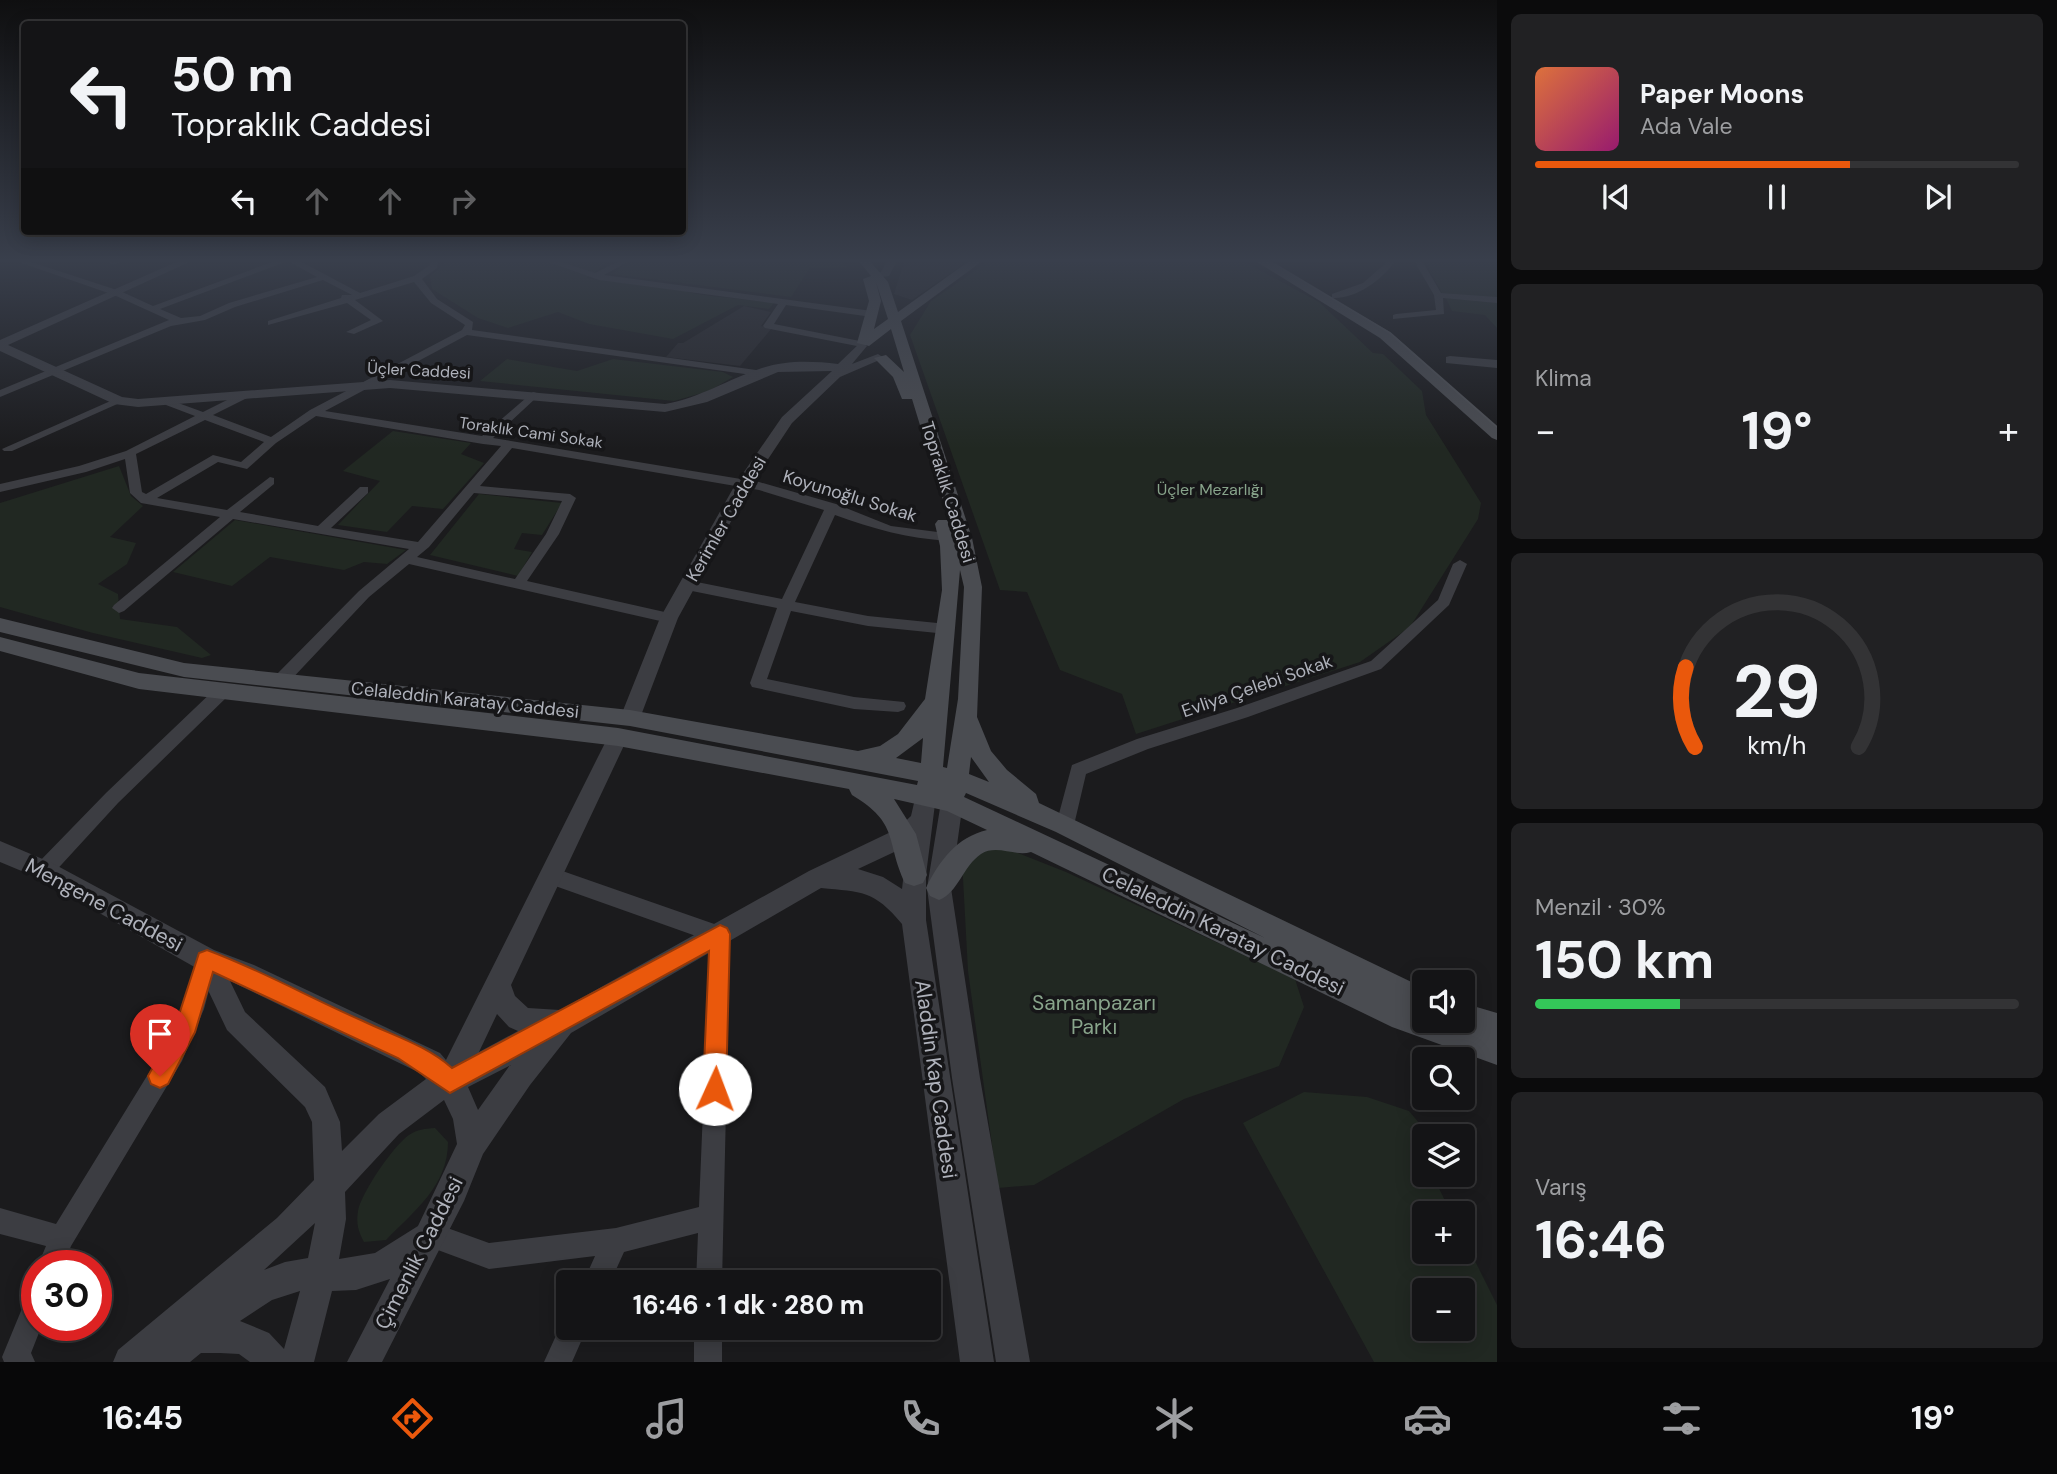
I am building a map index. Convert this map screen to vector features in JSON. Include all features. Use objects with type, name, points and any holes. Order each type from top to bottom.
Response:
[{"type":"main road","points":[[863,344],[869,323]]},
{"type":"main road","points":[[863,344],[891,323]]},
{"type":"main road","name":"Topraklık Caddesi","points":[[897,323],[971,569],[973,587],[969,699],[932,801]]},
{"type":"main road","points":[[1364,323],[1385,335],[1497,435]]},
{"type":"main road","points":[[863,344],[886,339],[904,349],[895,357],[879,358]]},
{"type":"main road","name":"Topraklık Caddesi","points":[[863,344],[865,353],[879,358],[899,375],[904,386],[948,537],[953,574],[936,700],[932,801]]},
{"type":"main road","name":"Celaleddin Karatay Caddesi","points":[[0,625],[184,670],[281,680],[624,727],[846,768],[1062,853],[1402,1017],[1497,1050]]},
{"type":"main road","name":"Celaleddin Karatay Caddesi","points":[[0,644],[139,681],[222,692],[624,727]]},
{"type":"main road","points":[[969,699],[973,743],[982,757],[1018,794],[1065,825]]},
{"type":"main road","points":[[932,801],[887,804],[846,768],[904,744],[916,732],[936,700]]},
{"type":"main road","name":"Celaleddin Karatay Caddesi","points":[[932,801],[1065,825],[1412,997]]},
{"type":"main road","points":[[939,888],[958,855],[973,845],[991,840],[1013,840],[1062,853]]},
{"type":"main road","points":[[1475,1021],[1497,1028]]},
{"type":"street","points":[[0,345],[50,323]]},
{"type":"street","points":[[0,394],[175,323]]},
{"type":"street","points":[[351,332],[374,323]]},
{"type":"street","points":[[466,332],[470,324],[467,323]]},
{"type":"street","points":[[770,323],[768,326],[863,344]]},
{"type":"street","points":[[145,500],[218,458],[243,466],[313,412],[466,332],[759,373]]},
{"type":"street","name":"Kerimler Caddesi","points":[[450,1082],[624,727],[669,618],[687,585],[743,485],[787,420],[863,344]]},
{"type":"street","name":"Üçler Caddesi","points":[[0,345],[119,401],[170,402],[365,383],[666,408],[691,405],[718,395],[759,373],[803,366],[837,371]]},
{"type":"street","points":[[837,371],[879,358]]},
{"type":"street","points":[[1450,360],[1497,364]]},
{"type":"street","points":[[484,441],[533,395]]},
{"type":"street","points":[[0,488],[82,469],[130,453],[243,396]]},
{"type":"street","points":[[8,449],[119,401]]},
{"type":"street","points":[[170,402],[272,441]]},
{"type":"street","name":"Toraklık Cami Sokak","points":[[313,412],[678,470],[743,485]]},
{"type":"street","points":[[281,680],[364,594],[420,547],[508,445]]},
{"type":"street","points":[[130,453],[136,493],[145,500],[420,547]]},
{"type":"street","points":[[120,608],[270,481]]},
{"type":"street","name":"Koyunoğlu Sokak","points":[[743,485],[758,486],[832,507],[907,534],[948,537]]},
{"type":"street","points":[[470,489],[570,498],[552,534],[519,584]]},
{"type":"street","points":[[321,530],[363,490]]},
{"type":"street","points":[[832,507],[785,607],[758,683],[854,703],[898,706]]},
{"type":"street","points":[[407,559],[669,618]]},
{"type":"street","name":"Evliya Çelebi Sokak","points":[[1065,825],[1078,770],[1143,744],[1242,713],[1376,665],[1444,602],[1460,564]]},
{"type":"street","points":[[687,585],[785,607],[868,621],[947,629]]},
{"type":"street","points":[[44,870],[112,798],[222,692]]},
{"type":"street","points":[[130,1362],[288,1229],[389,1124],[432,1091],[568,1020],[817,878],[932,801]]},
{"type":"street","name":"Aladdin Kap Caddesi","points":[[932,801],[914,875],[914,920],[976,1362]]},
{"type":"street","name":"Aladdin Kap Caddesi","points":[[932,801],[939,888],[966,1078],[1013,1362]]},
{"type":"street","name":"Mengene Caddesi","points":[[0,851],[44,870],[207,960],[244,974],[356,1030],[430,1063],[450,1082],[468,1117],[472,1144]]},
{"type":"street","points":[[551,876],[720,934]]},
{"type":"street","points":[[817,878],[846,878],[872,883],[892,892],[914,920]]},
{"type":"street","points":[[709,1270],[720,934]]},
{"type":"street","points":[[207,960],[236,1021],[316,1097],[326,1122],[331,1219],[321,1273],[297,1362]]},
{"type":"street","points":[[57,1250],[174,1053],[193,1009],[207,960]]},
{"type":"street","points":[[498,985],[505,1006],[520,1020],[543,1024],[568,1020]]},
{"type":"street","points":[[472,1144],[520,1075],[568,1020]]},
{"type":"street","name":"Çimenlik Caddesi","points":[[363,1362],[453,1190],[472,1144]]},
{"type":"street","points":[[163,1362],[250,1295],[275,1281],[293,1275],[368,1272],[389,1264],[428,1234],[489,1256],[616,1241],[710,1217]]},
{"type":"street","points":[[0,1222],[62,1238]]},
{"type":"street","points":[[602,1270],[616,1241]]},
{"type":"street","points":[[197,1337],[236,1334],[257,1344],[272,1362]]},
{"type":"street","points":[[558,1362],[568,1340]]},
{"type":"street","points":[[708,1340],[708,1362]]},
{"type":"street","points":[[21,1362],[16,1357],[22,1341]]},
{"type":"shaded area","points":[[717,323],[763,323],[761,326],[772,328],[740,366],[666,357],[678,343],[683,343]]},
{"type":"green space","points":[[492,323],[525,323],[508,328]]},
{"type":"green space","points":[[585,323],[704,323],[673,339]]},
{"type":"green space","name":"Üçler Mezarlığı","points":[[918,323],[1341,323],[1373,353],[1383,354],[1422,391],[1426,415],[1481,503],[1478,519],[1410,627],[1360,662],[1136,734],[1122,694],[1060,670],[1027,592],[1000,590],[910,335]]},
{"type":"green space","points":[[507,359],[577,371],[613,359],[723,372],[733,377],[709,391],[674,401],[480,381]]},
{"type":"green space","points":[[393,431],[471,443],[461,454],[484,463],[443,509],[412,506],[387,532],[338,525],[380,481],[343,471]]},
{"type":"green space","points":[[119,466],[131,496],[143,506],[110,537],[136,543],[127,564],[98,584],[118,594],[120,619],[177,627],[211,655],[202,658],[93,633],[0,607],[0,503]]},
{"type":"green space","points":[[479,494],[562,503],[542,535],[522,533],[514,549],[532,552],[518,576],[430,555]]},
{"type":"green space","points":[[235,520],[406,550],[387,564],[364,562],[344,570],[270,557],[232,586],[173,572]]},
{"type":"green space","name":"Samanpazarı Parkı","points":[[995,844],[1066,872],[1295,979],[1304,1007],[1279,1066],[1184,1099],[1034,1185],[998,1188],[968,971],[962,860]]},
{"type":"green space","points":[[1304,1092],[1367,1097],[1409,1111],[1420,1124],[1412,1124],[1412,1187],[1438,1187],[1445,1201],[1412,1201],[1412,1264],[1475,1264],[1475,1261],[1497,1305],[1497,1362],[1374,1362],[1243,1123]]},
{"type":"green space","points":[[435,1128],[448,1142],[446,1158],[436,1185],[418,1208],[386,1240],[364,1242],[357,1215],[360,1203],[372,1182],[403,1140],[418,1130]]},
{"type":"tram line","points":[[1373,323],[1390,333],[1497,427]]},
{"type":"route","points":[[160,1076],[184,1032],[207,960],[244,974],[356,1030],[406,1050],[430,1063],[450,1082],[568,1020],[720,934],[715,1089]]}]
